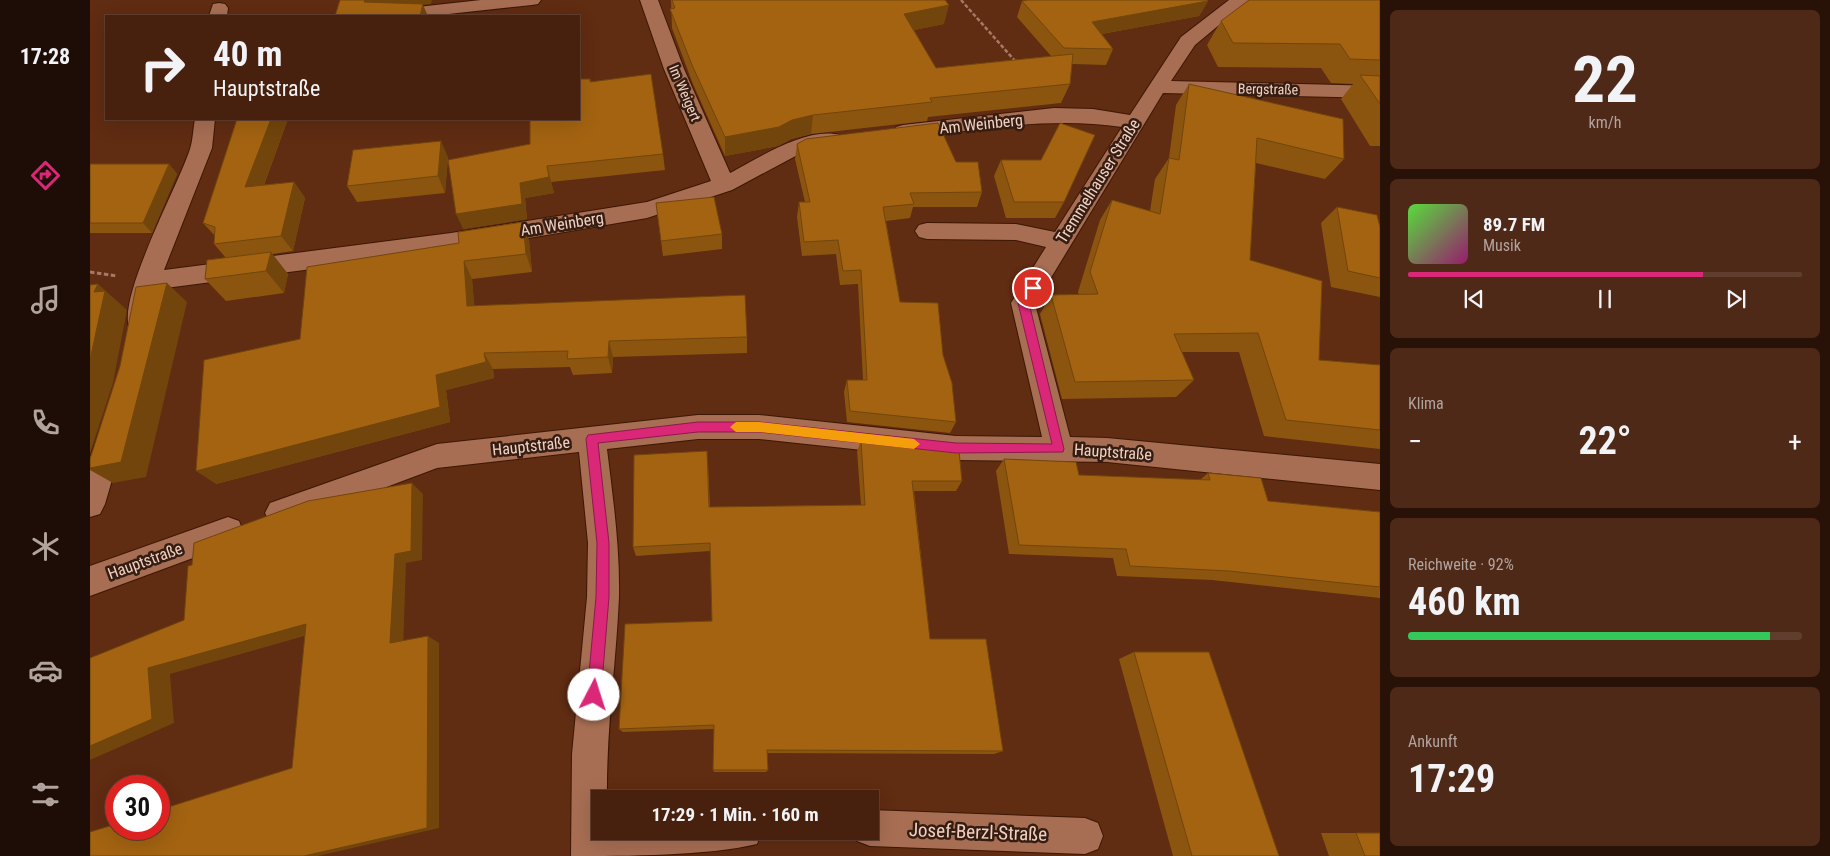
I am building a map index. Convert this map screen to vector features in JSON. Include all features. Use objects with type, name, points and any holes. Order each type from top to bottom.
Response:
[{"type":"street","points":[[390,15],[532,0]]},
{"type":"street","name":"Im Weigert","points":[[649,0],[674,69],[724,185]]},
{"type":"street","name":"Tremmelhauser Straße","points":[[1059,449],[1024,303],[1135,122],[1188,41],[1240,0]]},
{"type":"street","name":"Bergstraße","points":[[1157,87],[1380,92]]},
{"type":"street","name":"Am Weinberg","points":[[879,135],[1054,115],[1093,116],[1135,122]]},
{"type":"street","points":[[135,346],[147,281],[201,148],[205,120]]},
{"type":"street","name":"Am Weinberg","points":[[147,281],[451,242],[647,210],[679,202],[724,185],[798,146],[850,138]]},
{"type":"street","points":[[927,231],[1016,232],[1061,242]]},
{"type":"street","points":[[90,504],[116,420]]},
{"type":"street","name":"Hauptstraße","points":[[90,581],[436,456],[698,427],[759,427],[956,448],[1107,450],[1380,476]]},
{"type":"street","points":[[592,439],[603,543],[603,597],[589,754],[590,853],[681,840]]},
{"type":"street","name":"Josef-Berzl-Straße","points":[[879,828],[1086,836]]},
{"type":"path","points":[[961,0],[1017,63]]},
{"type":"building","points":[[340,0],[423,4],[420,15],[335,15]]},
{"type":"building","points":[[672,0],[945,0],[949,5],[904,14],[936,68],[1073,54],[1070,84],[930,98],[932,102],[813,115],[792,120],[779,127],[725,137],[692,65],[670,9],[675,8]]},
{"type":"building","points":[[1249,0],[1380,0],[1380,60],[1350,59],[1340,44],[1233,43],[1221,21]]},
{"type":"building","points":[[1022,1],[1208,1],[1092,22],[1113,49],[1064,48]]},
{"type":"building","points":[[651,74],[663,154],[547,166],[549,177],[520,183],[522,204],[456,214],[448,160],[530,144],[530,120],[580,120],[580,79],[590,79],[590,82]]},
{"type":"building","points":[[1360,75],[1380,76],[1380,104]]},
{"type":"building","points":[[1189,84],[1343,119],[1344,159],[1257,138],[1250,260],[1322,281],[1319,360],[1380,365],[1380,430],[1286,420],[1258,333],[1174,334],[1194,380],[1075,382],[1051,295],[1098,294],[1090,272],[1112,200],[1160,214],[1169,158],[1179,160]]},
{"type":"building","points":[[237,120],[271,120],[245,187],[294,182],[281,236],[214,244],[215,227],[203,223]]},
{"type":"building","points":[[938,123],[956,162],[978,162],[982,192],[910,193],[914,204],[883,207],[900,302],[938,303],[943,355],[952,383],[956,422],[850,411],[847,380],[867,380],[861,270],[843,271],[838,240],[804,242],[799,202],[810,202],[797,144],[806,139]]},
{"type":"building","points":[[1060,123],[1095,135],[1064,202],[1014,202],[1001,160],[1041,160]]},
{"type":"building","points":[[441,141],[438,176],[347,186],[353,150]]},
{"type":"building","points":[[90,164],[169,164],[143,223],[90,223]]},
{"type":"building","points":[[714,197],[722,234],[661,241],[656,203]]},
{"type":"building","points":[[1337,207],[1377,215],[1380,227],[1380,278],[1348,271]]},
{"type":"building","points":[[523,222],[526,254],[464,261],[467,306],[745,295],[747,337],[609,341],[608,357],[567,359],[568,351],[484,353],[486,362],[436,375],[440,407],[196,471],[204,360],[300,339],[307,267],[459,243],[458,232]]},
{"type":"building","points":[[271,252],[266,271],[205,279],[207,260]]},
{"type":"building","points":[[167,283],[121,462],[90,468],[90,459],[120,366],[136,287]]},
{"type":"building","points":[[98,284],[94,292],[105,291],[90,360],[90,285]]},
{"type":"building","points":[[861,441],[959,451],[962,481],[912,481],[930,639],[986,639],[1003,751],[767,750],[768,770],[713,770],[714,725],[619,729],[625,624],[712,621],[710,543],[633,547],[634,455],[707,451],[709,507],[865,505]]},
{"type":"building","points":[[1004,459],[1076,462],[1079,475],[1210,480],[1208,473],[1261,478],[1268,501],[1380,512],[1380,587],[1229,571],[1130,566],[1126,549],[1019,545]]},
{"type":"building","points":[[412,483],[411,551],[395,554],[390,643],[428,636],[427,828],[304,856],[90,856],[90,832],[105,827],[105,840],[170,840],[170,807],[292,768],[306,624],[148,668],[152,719],[90,746],[90,658],[184,620],[188,566],[192,565],[194,543],[308,501]]},
{"type":"building","points":[[1134,652],[1209,652],[1279,856],[1192,856]]},
{"type":"building","points":[[1356,833],[1380,833],[1380,856],[1365,856]]},
{"type":"slow traffic","points":[[736,427],[759,427],[914,444]]},
{"type":"route","points":[[594,695],[603,597],[603,543],[592,439],[698,427],[759,427],[956,448],[1059,449],[1024,303],[1033,288]]}]
